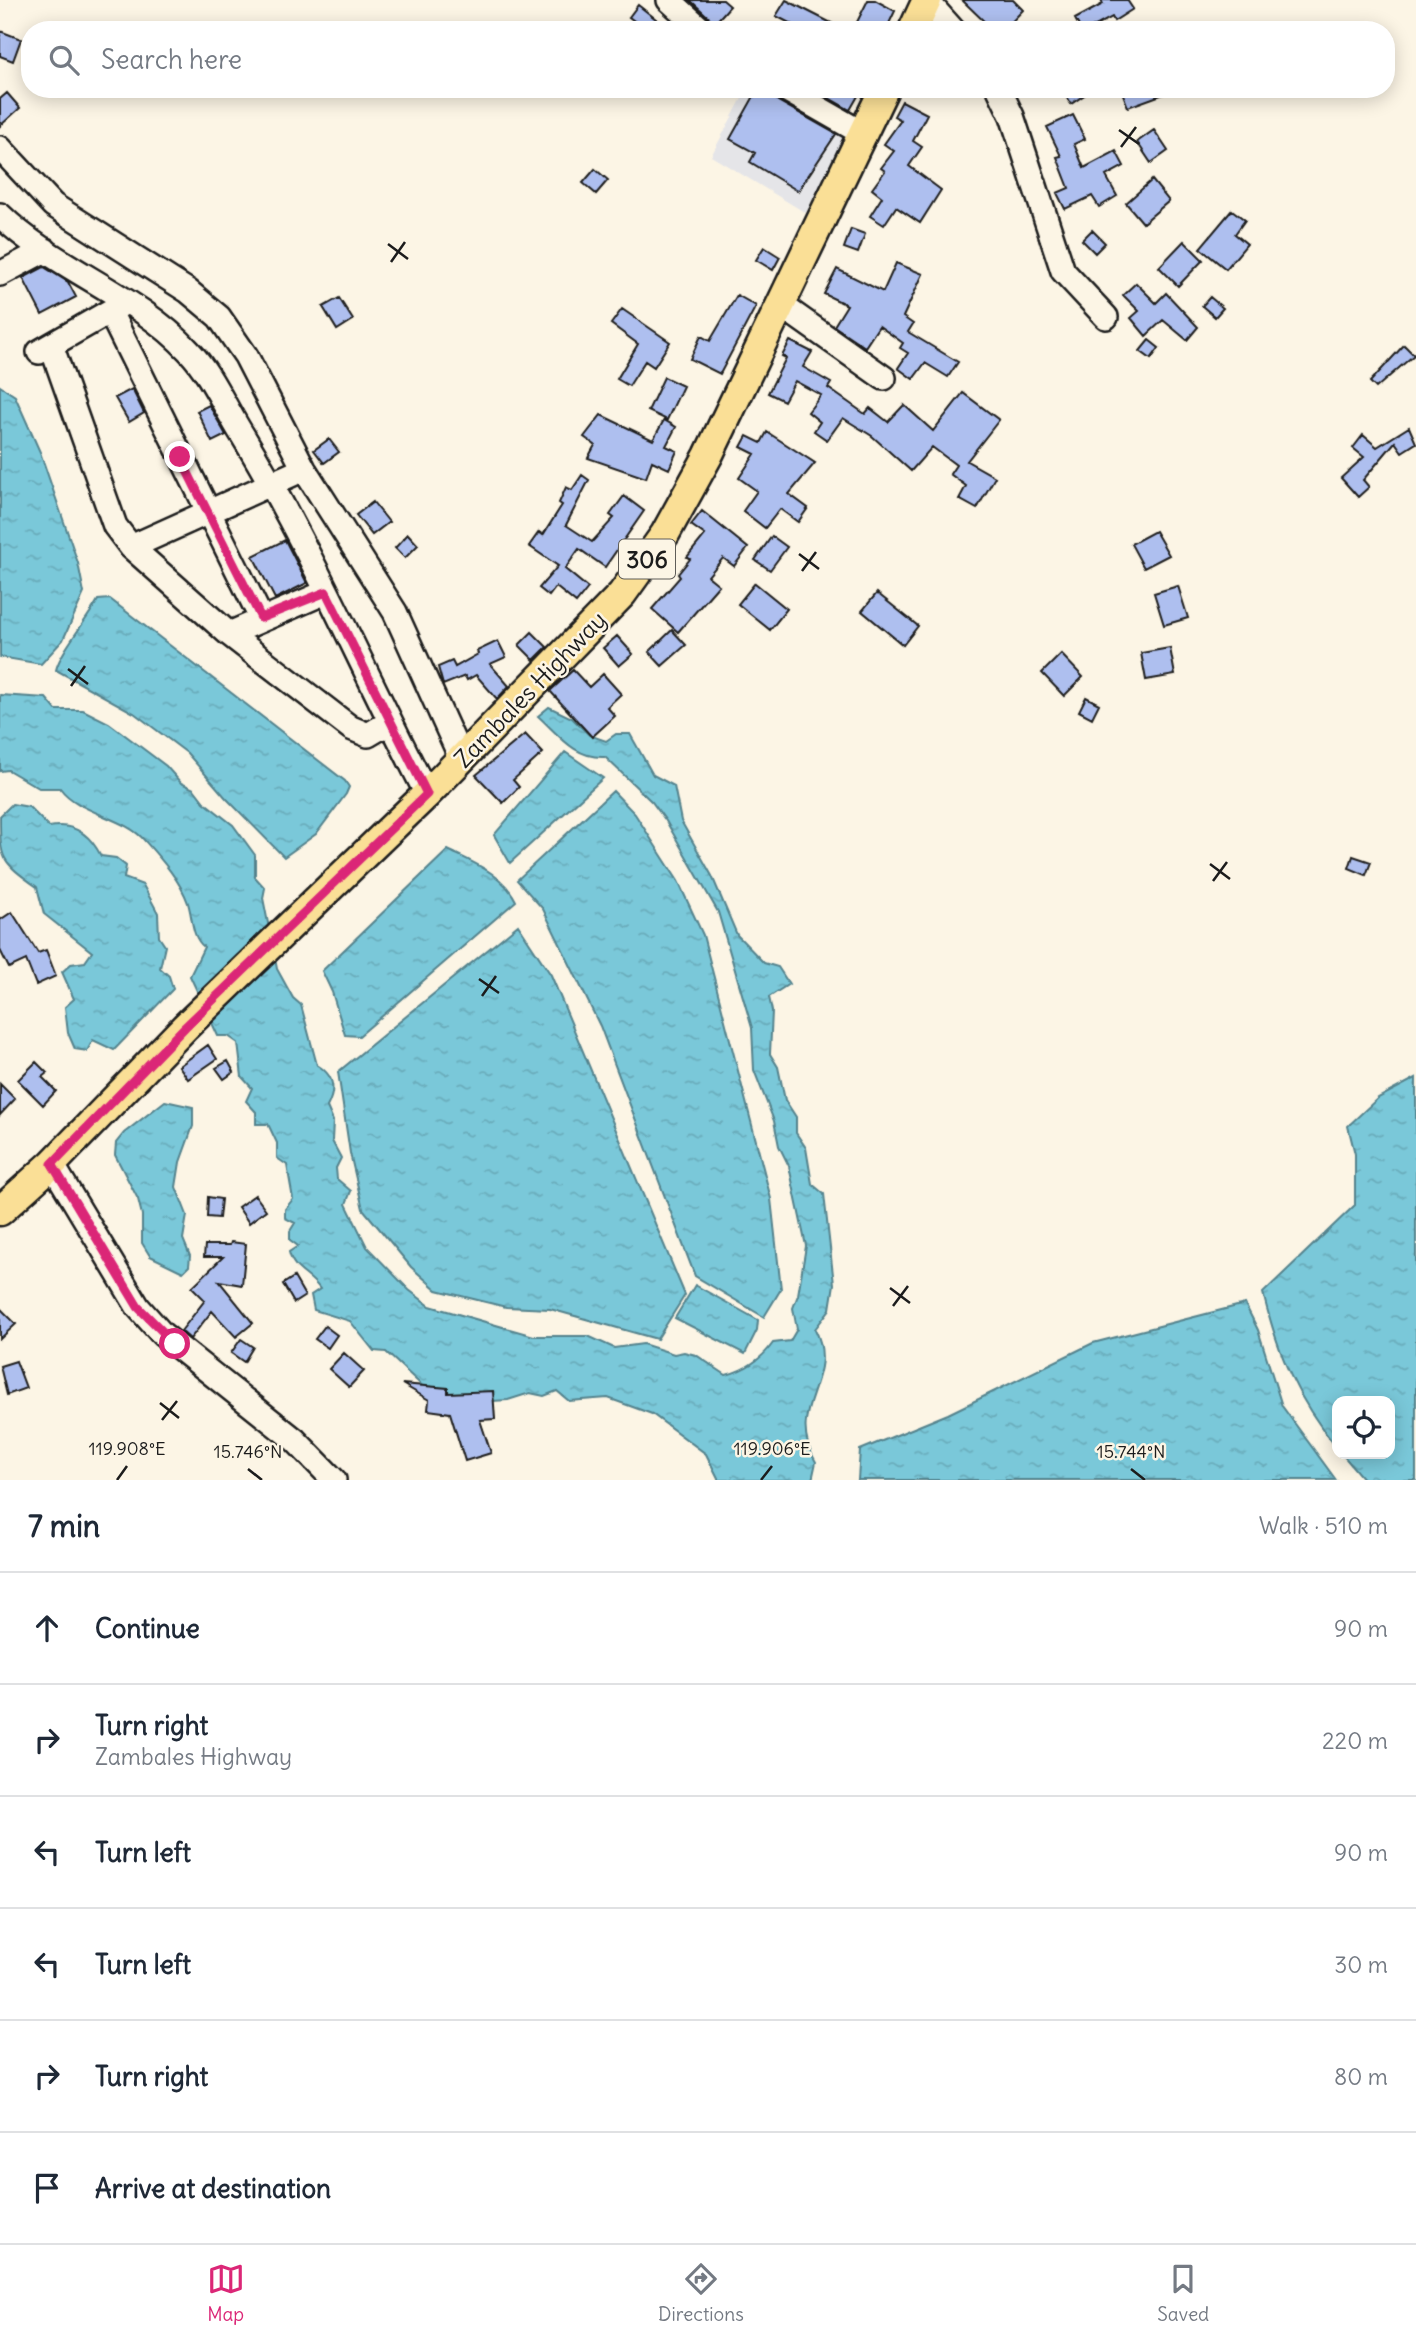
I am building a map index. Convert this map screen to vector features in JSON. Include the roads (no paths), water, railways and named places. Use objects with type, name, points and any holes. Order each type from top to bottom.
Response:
[{"type":"main road","points":[[917,21],[927,1]]},
{"type":"main road","name":"Zambales Highway","points":[[0,1211],[52,1164],[185,1027],[427,794],[622,594],[665,534],[708,456],[880,98]]},
{"type":"street","points":[[669,0],[692,21]]},
{"type":"street","points":[[927,1],[945,21]]},
{"type":"street","points":[[801,98],[862,133]]},
{"type":"street","points":[[1003,98],[1012,116],[1063,271],[1106,317]]},
{"type":"street","points":[[0,148],[53,205],[188,291],[219,317],[246,356],[304,469],[395,612],[461,758]]},
{"type":"street","points":[[0,215],[118,307],[175,338],[199,362],[271,483],[427,794]]},
{"type":"street","points":[[0,274],[45,250]]},
{"type":"street","points":[[781,304],[884,378]]},
{"type":"street","points":[[118,307],[45,348],[116,526],[131,547],[229,634],[357,732],[373,733],[390,722]]},
{"type":"street","points":[[118,307],[208,512],[261,618]]},
{"type":"street","points":[[131,547],[304,469]]},
{"type":"street","points":[[229,634],[326,592]]},
{"type":"street","points":[[52,1164],[138,1307],[162,1334],[295,1440],[334,1480]]},
{"type":"water","points":[[0,386],[15,396],[40,452],[78,563],[84,593],[63,640],[41,664],[0,657]]},
{"type":"water","points":[[110,599],[345,781],[349,787],[346,794],[316,834],[284,857],[226,798],[187,753],[134,713],[56,670],[63,654],[98,600]]},
{"type":"water","points":[[0,695],[46,698],[56,710],[83,710],[109,723],[166,766],[181,783],[194,789],[204,802],[233,825],[255,855],[255,877],[265,888],[263,898],[277,969],[293,998],[301,1005],[317,1065],[327,1073],[332,1083],[332,1095],[327,1107],[333,1121],[332,1141],[341,1158],[336,1168],[337,1179],[351,1191],[346,1204],[367,1247],[409,1290],[430,1306],[534,1336],[588,1336],[614,1348],[643,1344],[674,1354],[684,1352],[696,1355],[726,1375],[752,1364],[773,1343],[790,1341],[797,1329],[793,1308],[798,1295],[806,1246],[789,1166],[779,1146],[774,1121],[754,1070],[752,1028],[718,912],[666,821],[652,802],[605,757],[594,757],[576,750],[538,716],[549,707],[572,718],[589,735],[606,741],[616,734],[630,734],[653,775],[674,786],[681,821],[712,876],[737,935],[764,963],[778,967],[789,984],[769,997],[772,1011],[770,1054],[778,1067],[785,1100],[796,1117],[796,1133],[806,1148],[812,1184],[824,1194],[834,1284],[830,1309],[815,1329],[821,1347],[821,1364],[806,1426],[808,1443],[816,1462],[812,1480],[719,1480],[706,1454],[652,1414],[608,1398],[569,1401],[557,1391],[544,1396],[530,1393],[508,1400],[492,1401],[431,1394],[386,1352],[374,1351],[350,1321],[314,1310],[311,1295],[320,1289],[294,1264],[289,1252],[298,1246],[290,1240],[290,1231],[295,1223],[285,1218],[285,1209],[293,1199],[287,1165],[277,1158],[277,1143],[268,1124],[256,1124],[256,1112],[246,1101],[252,1088],[242,1077],[238,1043],[228,1036],[218,1036],[190,976],[204,947],[195,932],[185,894],[164,862],[145,841],[126,826],[78,804],[60,788],[39,788],[8,770],[0,771]]},
{"type":"water","points":[[565,752],[603,778],[510,863],[494,835]]},
{"type":"water","points":[[613,791],[635,814],[678,881],[703,935],[771,1199],[781,1289],[764,1317],[695,1276],[600,1026],[543,909],[517,880]]},
{"type":"water","points":[[12,804],[29,807],[49,827],[66,826],[80,831],[92,841],[101,856],[116,858],[126,866],[124,878],[143,885],[158,913],[159,937],[165,946],[160,968],[169,976],[173,989],[114,1050],[93,1040],[87,1051],[75,1049],[68,1033],[65,1007],[74,999],[62,972],[71,964],[85,962],[92,952],[44,914],[37,887],[9,865],[5,858],[2,851],[0,816]]},
{"type":"water","points":[[448,850],[496,876],[516,901],[359,1036],[345,1035],[332,992],[322,971]]},
{"type":"water","points":[[518,925],[551,975],[685,1295],[657,1339],[550,1309],[506,1307],[437,1290],[411,1267],[363,1209],[350,1153],[338,1072]]},
{"type":"water","points":[[1416,1078],[1416,1480],[1364,1480],[1346,1459],[1395,1459],[1395,1396],[1332,1396],[1332,1441],[1310,1411],[1291,1375],[1263,1293],[1355,1205],[1355,1154],[1348,1126],[1378,1098]]},
{"type":"water","points":[[165,1101],[193,1107],[193,1126],[180,1162],[176,1187],[187,1215],[183,1239],[190,1256],[189,1266],[183,1272],[150,1256],[142,1243],[142,1215],[138,1199],[115,1155],[116,1143],[124,1133]]},
{"type":"water","points":[[695,1285],[758,1320],[757,1330],[745,1354],[675,1318]]},
{"type":"water","points":[[1245,1304],[1258,1330],[1282,1406],[1336,1480],[858,1480],[860,1450],[948,1414],[1093,1343]]}]
